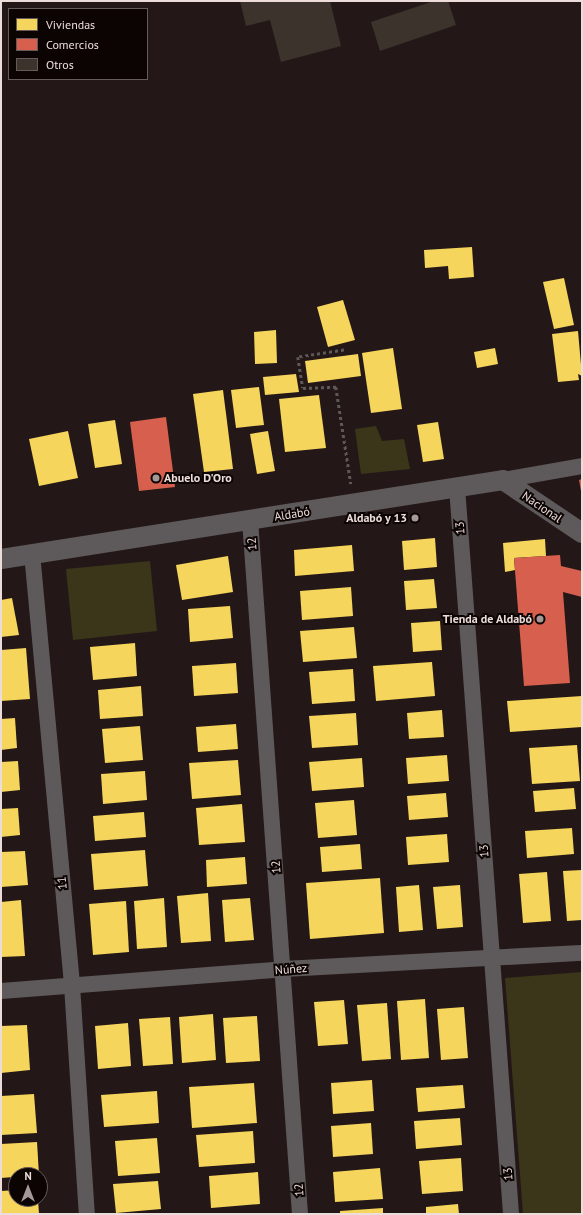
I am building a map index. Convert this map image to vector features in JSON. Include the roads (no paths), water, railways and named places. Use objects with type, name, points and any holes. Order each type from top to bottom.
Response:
[{"type":"street","name":"Aldabó","points":[[1,559],[457,488],[582,466]]},
{"type":"street","name":"Nacional","points":[[503,480],[582,533]]},
{"type":"street","name":"13","points":[[457,488],[511,1214]]},
{"type":"street","name":"12","points":[[250,520],[284,969],[300,1214]]},
{"type":"street","name":"11","points":[[32,553],[72,985],[87,1214]]},
{"type":"street","name":"Núñez","points":[[1,991],[284,969],[582,953]]},
{"type":"place","name":"Abuelo D'Oro","points":[[156,478]]},
{"type":"place","name":"Aldabó y 13","points":[[415,518]]},
{"type":"place","name":"Tienda de Aldabó","points":[[540,619]]}]
